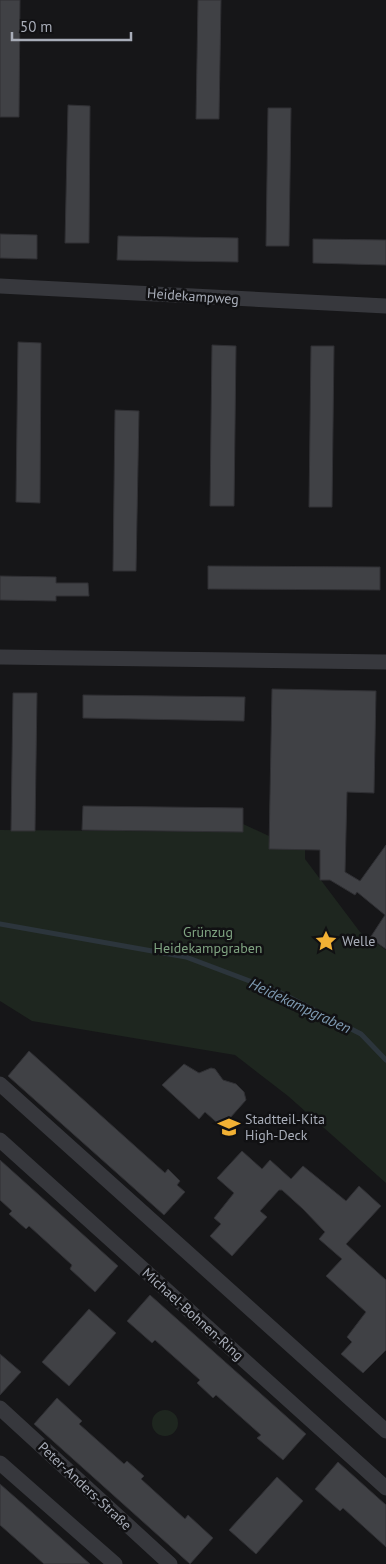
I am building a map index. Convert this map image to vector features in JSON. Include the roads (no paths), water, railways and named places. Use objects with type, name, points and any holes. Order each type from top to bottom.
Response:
[{"type":"street","name":"Heidekampweg","points":[[0,286],[386,306]]},
{"type":"street","points":[[0,657],[386,662]]},
{"type":"street","points":[[0,1084],[386,1431]]},
{"type":"street","name":"Michael-Bohnen-Ring","points":[[0,1140],[386,1488]]},
{"type":"street","name":"Peter-Anders-Straße","points":[[0,1408],[170,1564]]},
{"type":"street","points":[[0,1463],[115,1564]]},
{"type":"waterway","name":"Heidekampgraben","points":[[0,924],[186,957],[279,992],[361,1034],[386,1060]]},
{"type":"place","name":"Welle","points":[[326,941]]},
{"type":"place","name":"Stadtteil-Kita High-Deck","points":[[229,1127]]},
{"type":"park label","name":"Grünzug Heidekampgraben","points":[[208,940]]}]
